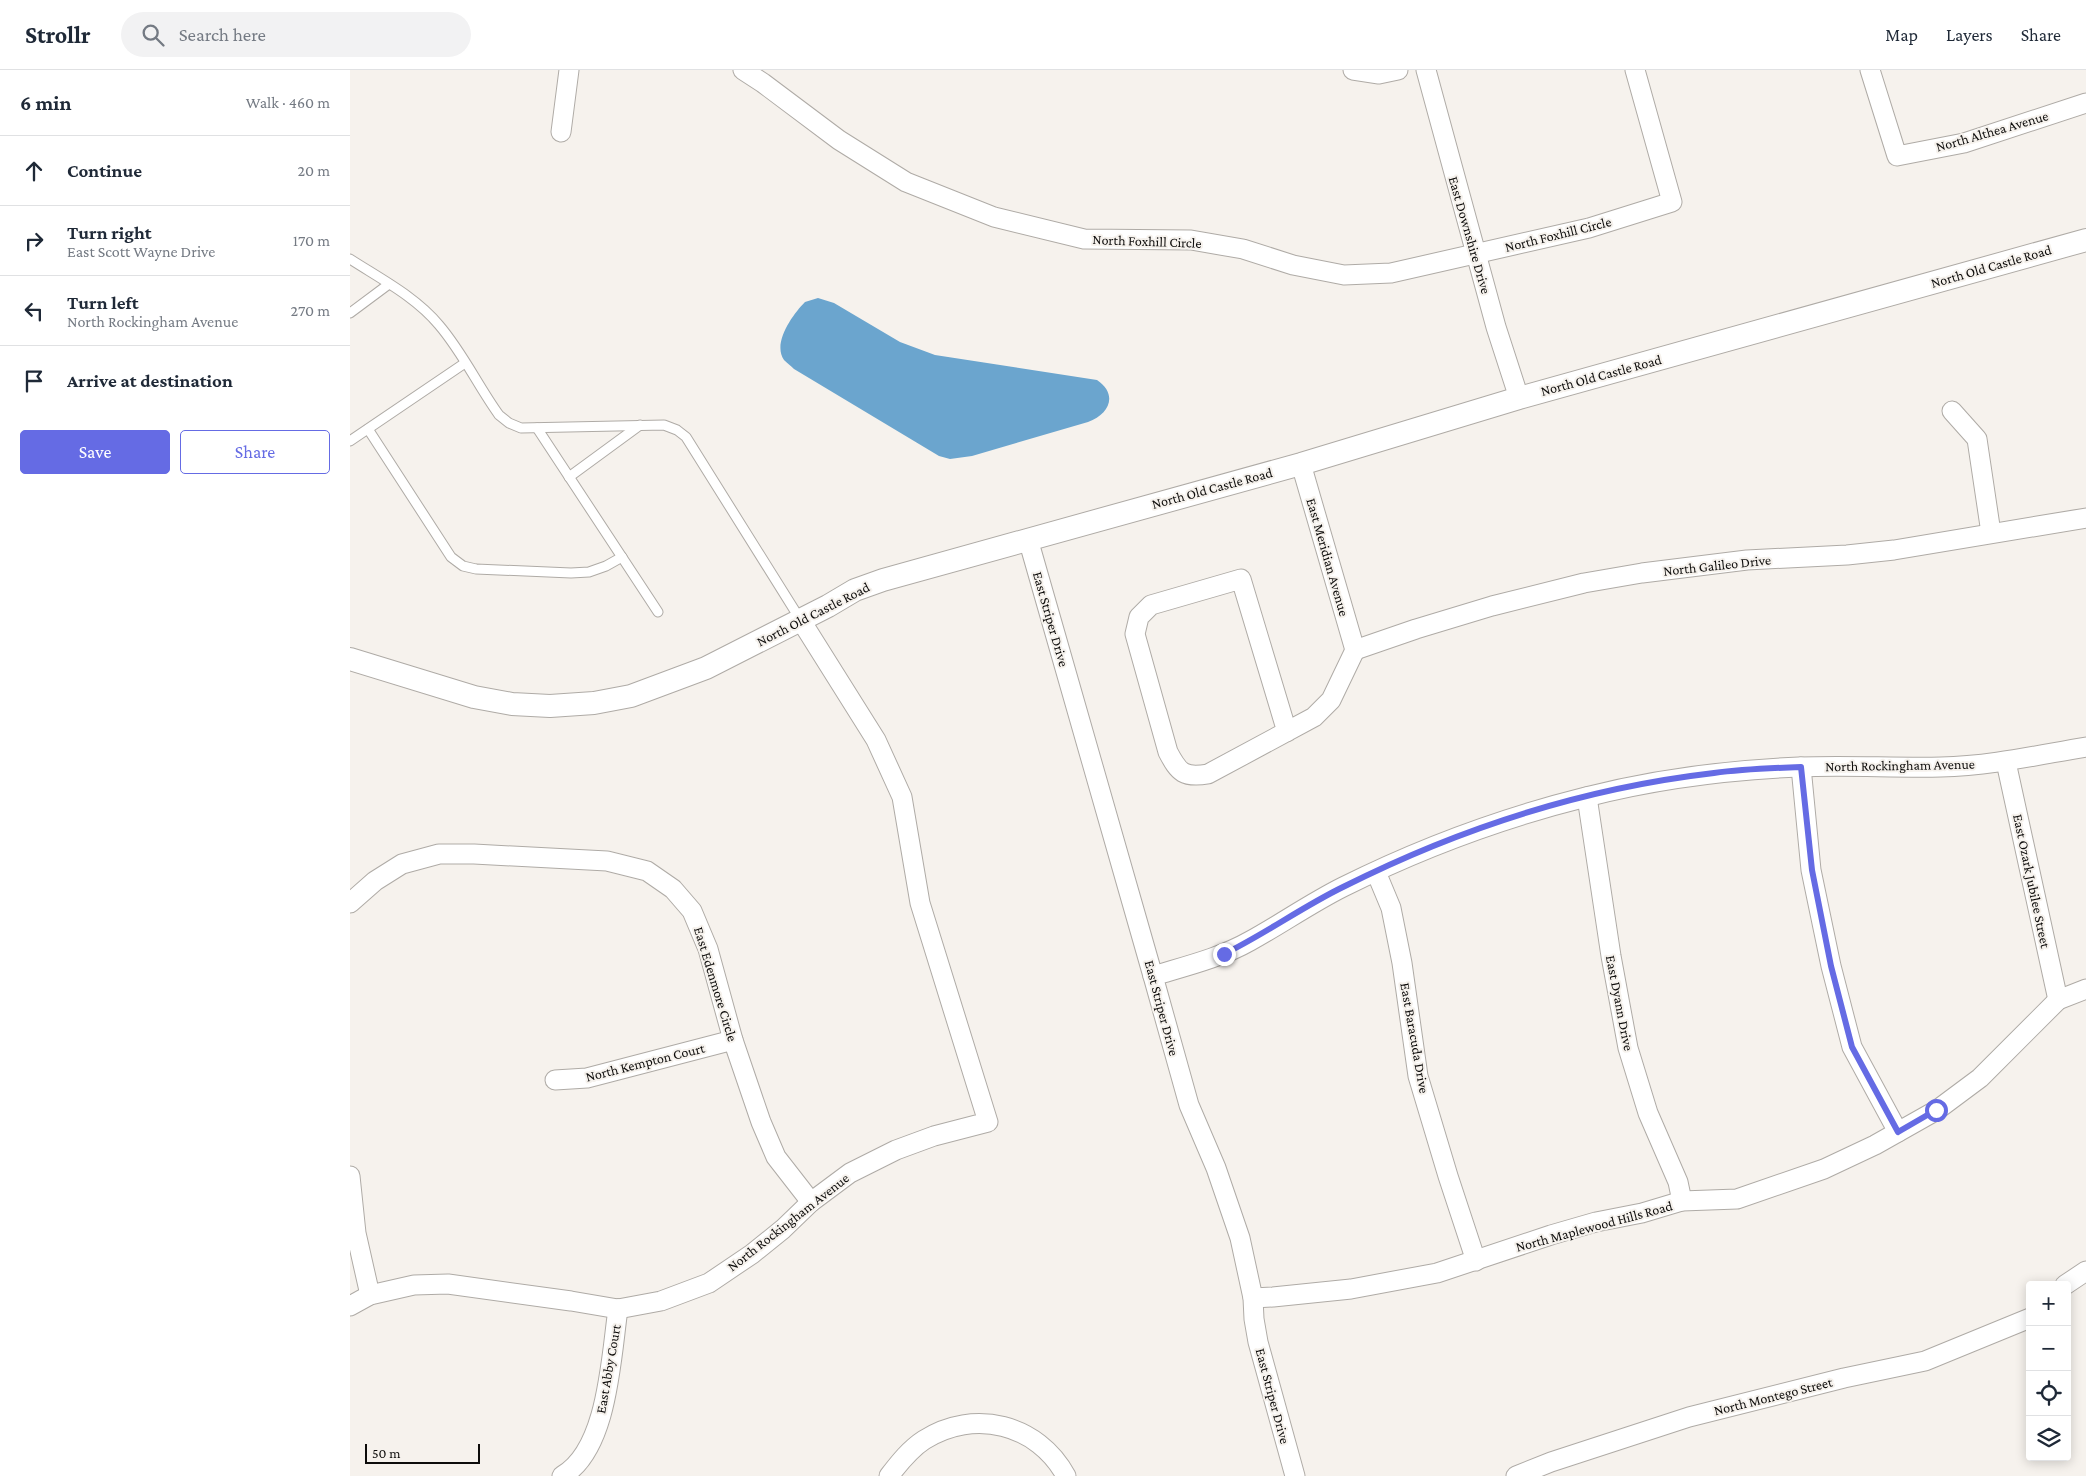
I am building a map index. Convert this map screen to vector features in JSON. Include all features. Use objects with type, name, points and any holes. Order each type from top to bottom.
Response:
[{"type":"street","points":[[561,132],[569,70]]},
{"type":"street","name":"North Foxhill Circle","points":[[743,70],[764,83],[839,140],[906,182],[994,217],[1084,239],[1192,240],[1243,249],[1293,265],[1344,275],[1391,273],[1476,255],[1589,228],[1672,202],[1635,70]]},
{"type":"street","points":[[1353,70],[1379,74],[1398,70]]},
{"type":"street","name":"East Downshire Drive","points":[[1426,70],[1496,327],[1519,398]]},
{"type":"street","name":"North Althea Avenue","points":[[1870,70],[1897,156],[1964,143],[2086,103]]},
{"type":"street","name":"North Old Castle Road","points":[[350,659],[483,699],[512,704],[550,706],[594,703],[631,696],[706,668],[828,606],[855,590],[883,580],[1301,464],[1519,398],[2086,240]]},
{"type":"street","points":[[1952,411],[1977,439],[1991,533]]},
{"type":"street","name":"East Meridian Avenue","points":[[1301,464],[1355,650]]},
{"type":"street","name":"North Galileo Drive","points":[[1355,650],[1492,606],[1584,583],[1642,573],[1747,560],[1847,555],[1894,550],[2086,518]]},
{"type":"street","name":"East Striper Drive","points":[[1028,539],[1189,1106],[1216,1168],[1240,1238],[1253,1298],[1258,1342],[1295,1476]]},
{"type":"street","points":[[1287,732],[1241,579],[1151,605],[1139,617],[1135,634],[1168,752],[1176,768],[1192,777],[1208,774],[1287,732],[1314,717],[1331,700],[1355,650]]},
{"type":"street","name":"North Rockingham Avenue","points":[[350,1306],[370,1295],[414,1285],[448,1284],[618,1309],[661,1300],[709,1283],[752,1254],[783,1229],[811,1202],[850,1173],[896,1150],[934,1136],[988,1122],[920,903],[902,797],[876,740],[800,619]]},
{"type":"street","name":"North Rockingham Avenue","points":[[1153,976],[1224,954],[1310,904],[1376,872],[1458,836],[1527,813],[1587,797],[1655,782],[1714,773],[1801,767],[1942,767],[2006,762],[2086,747]]},
{"type":"street","name":"East Ozark Jubilee Street","points":[[2006,762],[2058,1000]]},
{"type":"street","points":[[1801,767],[1812,870],[1831,966],[1852,1047],[1898,1132]]},
{"type":"street","name":"East Dyann Drive","points":[[1587,797],[1611,956],[1628,1048],[1648,1113],[1678,1182],[1682,1201]]},
{"type":"street","name":"East Edenmore Circle","points":[[350,901],[375,881],[402,864],[439,854],[607,861],[648,871],[673,888],[692,911],[708,949],[733,1040],[761,1122],[776,1157],[811,1202]]},
{"type":"street","name":"East Baracuda Drive","points":[[1376,872],[1391,908],[1402,963],[1418,1076],[1476,1261]]},
{"type":"street","name":"North Maplewood Hills Road","points":[[1253,1298],[1394,1282],[1437,1273],[1551,1235],[1682,1201],[1737,1199],[1824,1169],[1875,1145],[1936,1110],[1980,1078],[2058,1000],[2086,989]]},
{"type":"street","name":"North Kempton Court","points":[[555,1080],[587,1078],[733,1040]]},
{"type":"street","points":[[350,1176],[356,1233],[370,1295]]},
{"type":"street","points":[[2071,1281],[2086,1271]]},
{"type":"street","name":"East Abby Court","points":[[562,1476],[571,1471],[592,1443],[604,1406],[618,1309]]},
{"type":"street","name":"North Montego Street","points":[[1516,1476],[1551,1462],[1689,1417],[1844,1378],[1925,1361],[2026,1320]]},
{"type":"street","points":[[889,1476],[922,1441],[939,1431],[979,1422],[999,1424],[1015,1429],[1034,1439],[1049,1452],[1066,1476]]},
{"type":"lane","points":[[350,258],[390,284],[426,311],[440,326],[499,416],[509,423],[521,428],[664,425],[677,430],[686,437],[800,619]]},
{"type":"lane","points":[[350,313],[390,284]]},
{"type":"lane","points":[[350,441],[465,363]]},
{"type":"lane","points":[[569,477],[640,425]]},
{"type":"lane","points":[[537,428],[658,612]]},
{"type":"lane","points":[[368,429],[451,557],[462,566],[476,569],[571,573],[588,572],[606,566],[622,557]]},
{"type":"water","points":[[818,298],[834,303],[900,342],[935,355],[1097,380],[1108,391],[1109,403],[1102,414],[1088,422],[972,456],[950,459],[939,456],[794,369],[784,360],[781,353],[782,337],[790,321],[805,302]]},
{"type":"route","points":[[1224,954],[1310,904],[1398,861],[1458,836],[1527,813],[1655,782],[1714,773],[1801,767],[1812,870],[1831,966],[1852,1047],[1898,1132],[1936,1110]]}]
